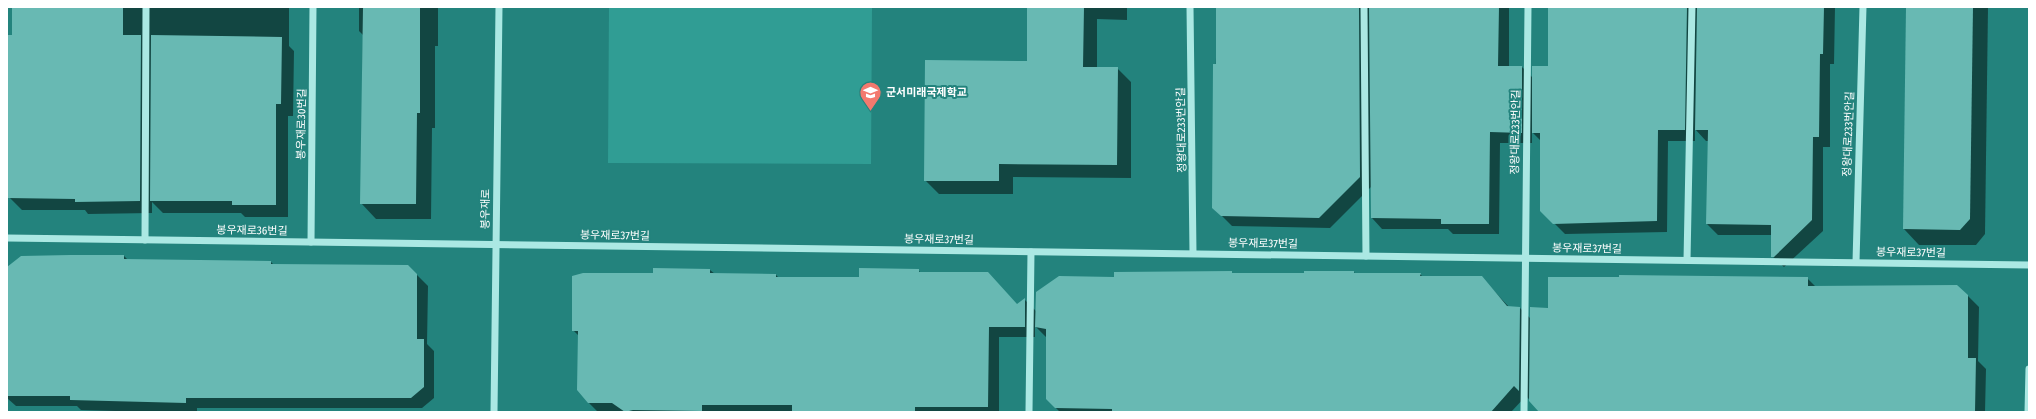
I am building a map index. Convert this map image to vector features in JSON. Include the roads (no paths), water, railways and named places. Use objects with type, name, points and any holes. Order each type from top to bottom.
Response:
[{"type":"street","points":[[145,240],[146,7]]},
{"type":"street","name":"봉우재로30번길","points":[[311,242],[313,7]]},
{"type":"street","name":"봉우재로","points":[[494,412],[499,7]]},
{"type":"street","name":"정왕대로233번안길","points":[[1190,7],[1194,254]]},
{"type":"street","points":[[1364,7],[1366,256]]},
{"type":"street","name":"정왕대로233번안길","points":[[1524,412],[1528,7]]},
{"type":"street","points":[[1687,260],[1692,7]]},
{"type":"street","name":"정왕대로233번안길","points":[[1856,262],[1863,7]]},
{"type":"street","name":"봉우재로36번길","points":[[7,238],[496,244]]},
{"type":"street","name":"봉우재로37번길","points":[[496,244],[2029,265]]},
{"type":"street","points":[[1029,412],[1031,252]]},
{"type":"street","points":[[2028,412],[2029,369]]},
{"type":"place","name":"군서미래국제학교","points":[[871,112]]}]
